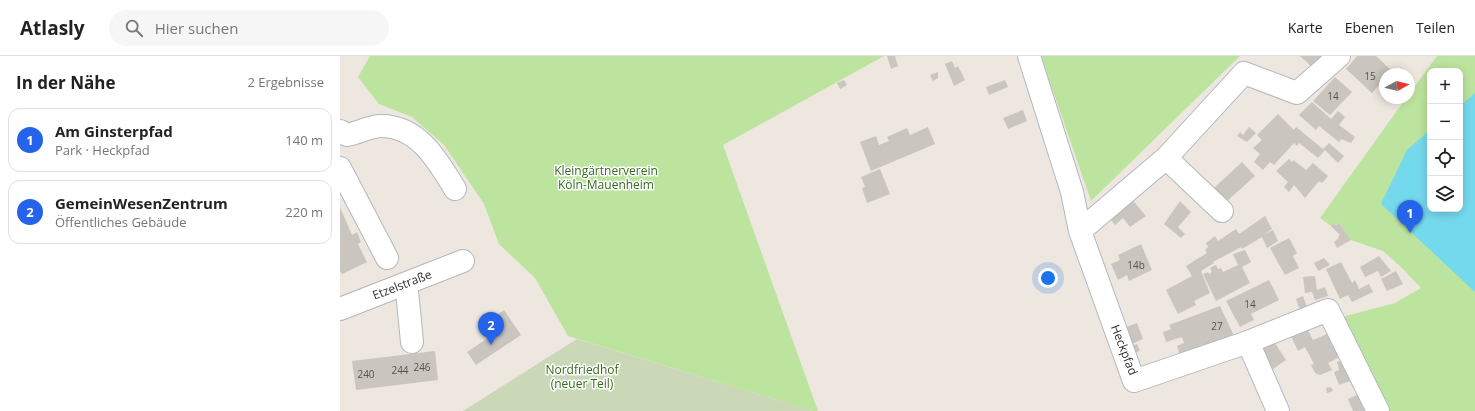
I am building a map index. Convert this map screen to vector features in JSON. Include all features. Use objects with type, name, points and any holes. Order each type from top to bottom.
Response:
[{"type":"street","name":"Heckpfad","points":[[1028,56],[1072,192],[1080,231],[1134,380],[1248,342],[1328,310],[1378,411]]},
{"type":"street","points":[[1080,231],[1166,158],[1244,74],[1296,93],[1339,56]]},
{"type":"street","points":[[340,131],[347,135],[379,126],[405,131],[417,139],[428,150],[455,189]]},
{"type":"street","points":[[1166,158],[1222,211]]},
{"type":"street","points":[[340,168],[387,258]]},
{"type":"street","name":"Etzelstraße","points":[[340,309],[463,261]]},
{"type":"street","points":[[405,284],[412,342]]},
{"type":"street","points":[[1248,342],[1278,411]]},
{"type":"green space","name":"Kleingärtnerverein Köln-Mauenheim","points":[[370,56],[884,56],[723,145],[818,411],[813,411],[568,336],[535,278],[499,244],[484,204],[444,145],[412,117],[379,104],[358,77]]},
{"type":"green space","points":[[1041,56],[1240,56],[1091,201]]},
{"type":"green space","points":[[1437,56],[1475,56],[1475,411],[1378,411],[1338,318],[1395,303],[1421,288],[1383,251],[1351,240],[1339,223],[1331,226],[1320,218],[1402,104],[1415,104],[1415,86],[1427,70],[1427,212],[1463,212],[1463,68],[1428,68]]},
{"type":"green space","name":"Nordfriedhof (neuer Teil)","points":[[577,339],[813,411],[463,411]]},
{"type":"water","points":[[1475,93],[1475,292],[1381,204],[1407,150],[1427,133],[1427,212],[1463,212],[1463,103]]},
{"type":"building","points":[[887,56],[895,56],[898,66],[891,69]]},
{"type":"building","points":[[1300,56],[1323,56],[1312,67]]},
{"type":"building","points":[[1357,56],[1376,56],[1389,68],[1379,68],[1379,85],[1372,93],[1346,69]]},
{"type":"building","points":[[952,61],[955,68],[958,66],[965,80],[954,86],[945,64]]},
{"type":"building","points":[[938,72],[938,78],[933,81],[930,75]]},
{"type":"building","points":[[1335,77],[1352,92],[1330,115],[1313,101]]},
{"type":"building","points":[[844,80],[847,85],[840,89],[837,83]]},
{"type":"building","points":[[1005,80],[1008,87],[989,95],[986,87]]},
{"type":"building","points":[[1312,102],[1331,119],[1338,111],[1345,117],[1339,125],[1355,137],[1351,143],[1341,139],[1339,142],[1319,126],[1316,130],[1299,115]]},
{"type":"building","points":[[1023,110],[1027,121],[1008,129],[1003,118]]},
{"type":"building","points":[[1278,114],[1294,130],[1296,127],[1323,149],[1329,143],[1344,156],[1338,163],[1325,150],[1318,158],[1299,143],[1297,146],[1294,143],[1274,165],[1270,162],[1263,170],[1254,162],[1260,154],[1253,148],[1262,140],[1257,135]]},
{"type":"building","points":[[928,127],[935,144],[871,171],[860,142],[876,136],[879,145],[889,141],[887,137],[907,128],[910,135]]},
{"type":"building","points":[[1249,127],[1256,133],[1247,142],[1237,136],[1240,132],[1243,135]]},
{"type":"building","points":[[1289,159],[1292,162],[1293,160],[1306,170],[1313,163],[1328,176],[1322,183],[1319,181],[1305,198],[1294,185],[1289,192],[1284,187],[1288,182],[1276,171]]},
{"type":"building","points":[[1242,162],[1255,176],[1226,202],[1214,188]]},
{"type":"building","points":[[880,169],[890,194],[867,203],[862,188],[865,187],[861,177]]},
{"type":"building","points":[[1130,197],[1146,216],[1130,227],[1123,218],[1115,225],[1108,216]]},
{"type":"building","points":[[1180,201],[1191,212],[1178,227],[1185,234],[1181,238],[1164,224]]},
{"type":"building","points":[[340,207],[352,235],[357,232],[361,242],[358,244],[367,262],[342,274],[340,271]]},
{"type":"building","points":[[1265,216],[1272,229],[1265,234],[1273,230],[1278,241],[1267,248],[1262,237],[1242,249],[1241,247],[1213,262],[1214,263],[1201,271],[1210,293],[1194,301],[1196,305],[1178,314],[1166,290],[1192,276],[1186,266],[1207,253],[1205,250],[1208,247],[1206,243],[1215,236],[1218,241],[1236,229],[1239,234]]},
{"type":"building","points":[[1333,223],[1336,225],[1339,223],[1351,240],[1337,248],[1334,242],[1340,235],[1331,226]]},
{"type":"building","points":[[1289,238],[1297,253],[1293,256],[1299,268],[1285,275],[1270,248]]},
{"type":"building","points":[[1141,244],[1152,270],[1129,281],[1127,275],[1118,280],[1111,264],[1120,260],[1118,255]]},
{"type":"building","points":[[1245,250],[1251,262],[1242,267],[1250,283],[1216,301],[1203,274],[1208,272],[1209,274],[1212,272],[1210,268],[1216,265],[1218,269],[1221,268],[1223,272],[1238,265],[1233,254]]},
{"type":"building","points":[[1379,256],[1391,271],[1381,277],[1378,271],[1365,277],[1360,267]]},
{"type":"building","points":[[1324,258],[1330,265],[1318,271],[1314,263]]},
{"type":"building","points":[[1341,262],[1352,283],[1355,280],[1359,289],[1369,284],[1373,292],[1352,302],[1348,295],[1340,299],[1326,269]]},
{"type":"building","points":[[1396,271],[1403,284],[1387,291],[1381,279]]},
{"type":"building","points":[[1315,276],[1317,290],[1325,287],[1328,296],[1315,300],[1312,292],[1305,293],[1303,277]]},
{"type":"building","points":[[1269,280],[1279,300],[1251,314],[1254,320],[1240,327],[1226,301]]},
{"type":"building","points":[[1303,296],[1307,307],[1300,310],[1296,299]]},
{"type":"building","points":[[1220,306],[1235,338],[1180,356],[1177,346],[1184,343],[1182,337],[1166,342],[1163,332],[1171,329],[1169,325]]},
{"type":"building","points":[[504,310],[521,335],[476,365],[467,352],[500,330],[492,318]]},
{"type":"building","points":[[1137,323],[1143,339],[1130,345],[1124,328]]},
{"type":"building","points":[[1306,326],[1313,340],[1327,334],[1332,345],[1337,343],[1344,355],[1328,363],[1332,370],[1320,375],[1315,373],[1311,365],[1314,364],[1305,347],[1298,351],[1290,334]]},
{"type":"building","points":[[1273,340],[1286,360],[1270,371],[1258,348]]},
{"type":"building","points":[[1137,344],[1140,351],[1131,354],[1128,347]]},
{"type":"building","points":[[435,351],[438,380],[356,390],[352,361]]},
{"type":"building","points":[[1345,359],[1353,380],[1339,385],[1334,372],[1339,370],[1337,362]]},
{"type":"building","points":[[1331,387],[1333,391],[1327,393],[1326,388]]},
{"type":"building","points":[[1359,394],[1366,411],[1353,411],[1348,399]]},
{"type":"place","name":"Am Ginsterpfad","points":[[1410,233]]},
{"type":"place","name":"GemeinWesenZentrum","points":[[491,345]]}]
